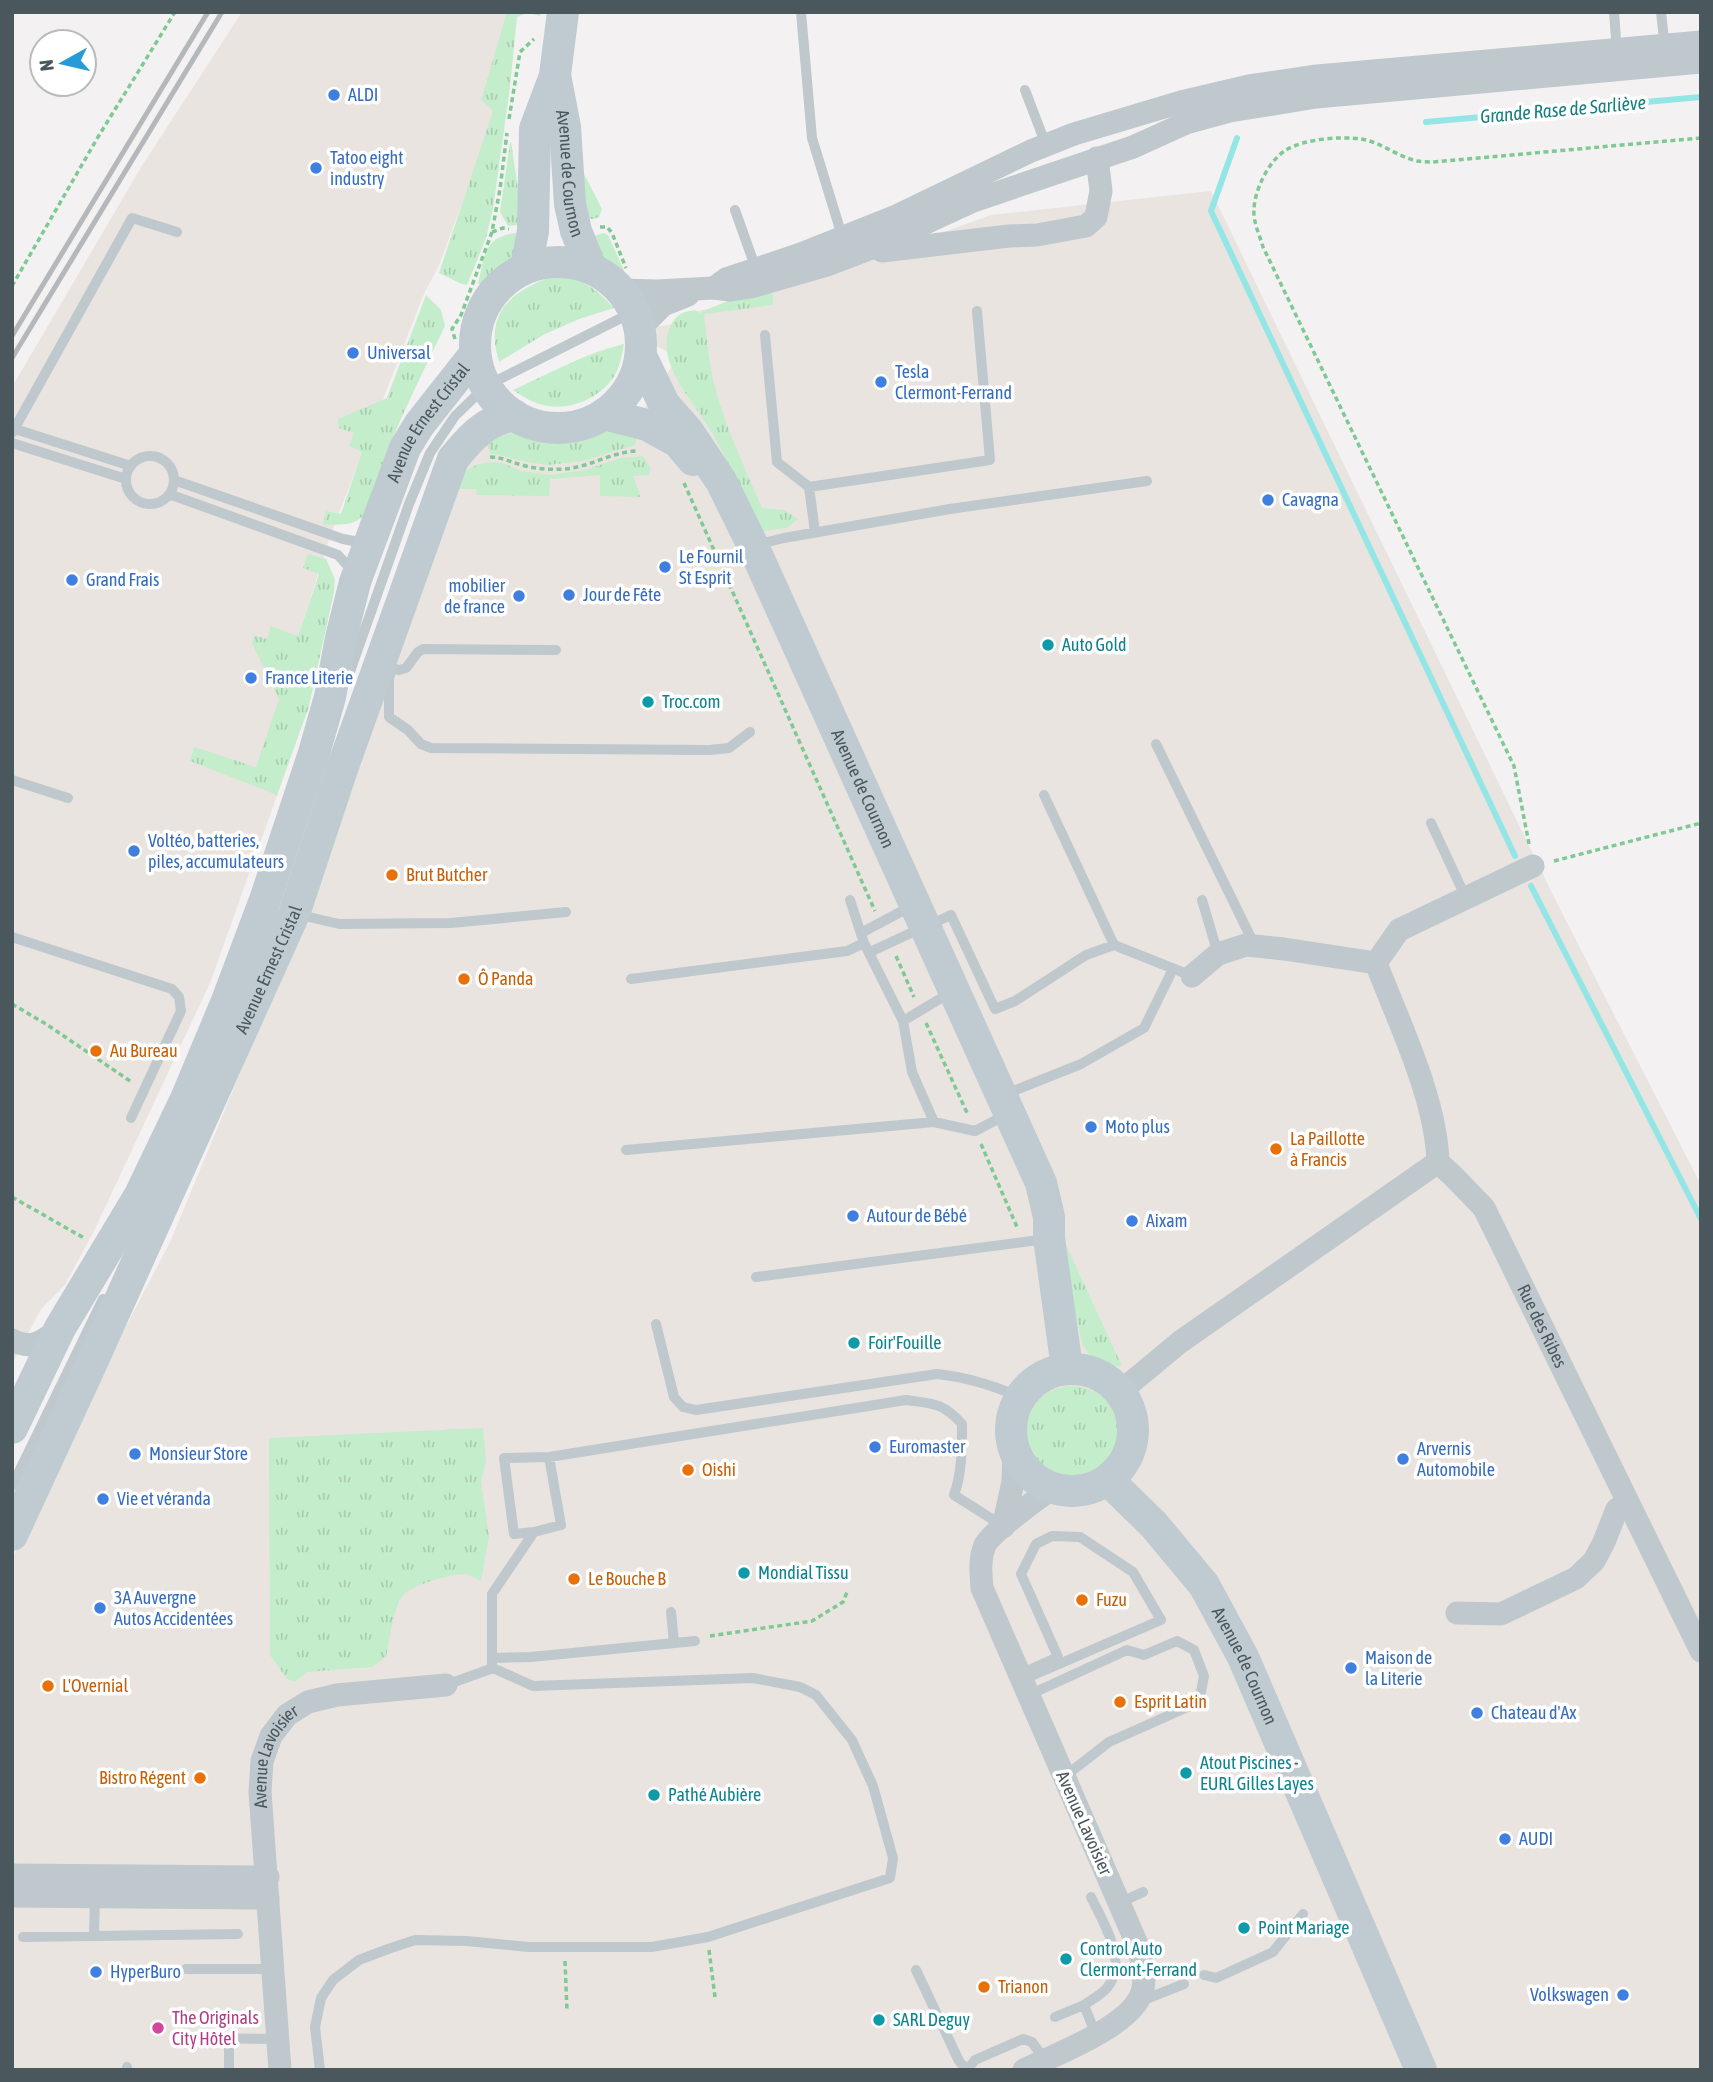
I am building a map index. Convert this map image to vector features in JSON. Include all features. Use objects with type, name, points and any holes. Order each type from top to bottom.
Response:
[{"type":"main road","name":"Avenue de Cournon","points":[[526,268],[533,231],[535,129],[555,75],[565,13]]},
{"type":"main road","name":"Avenue de Cournon","points":[[555,75],[565,127],[570,204],[576,231],[591,268]]},
{"type":"main road","points":[[547,262],[569,262],[591,268],[607,278],[633,312],[635,376],[615,407],[576,426],[541,426],[514,415],[498,402],[486,386],[475,354],[476,333],[485,306],[502,283],[526,268],[547,262]]},
{"type":"main road","name":"Avenue de Cournon","points":[[633,312],[664,404],[687,430],[721,481],[932,1003],[991,1115]]},
{"type":"main road","name":"Avenue Ernest Cristal","points":[[12,1428],[60,1328],[140,1195],[186,1099],[227,1001],[278,907],[330,698],[355,582],[405,448],[419,425],[475,354]]},
{"type":"main road","name":"Avenue de Cournon","points":[[604,414],[647,425],[678,442],[714,486],[748,548]]},
{"type":"main road","name":"Avenue Ernest Cristal","points":[[12,1535],[93,1361],[278,907],[386,666],[453,459],[473,435],[498,418],[514,415]]},
{"type":"main road","name":"Avenue de Cournon","points":[[902,927],[991,1115],[1037,1240],[1066,1368]]},
{"type":"main road","points":[[1066,1368],[1087,1369],[1106,1377],[1121,1391],[1132,1413],[1133,1438],[1125,1462],[1108,1480],[1081,1491],[1052,1489],[1029,1474],[1014,1451],[1010,1423],[1020,1397],[1040,1377],[1066,1368]]},
{"type":"main road","name":"Avenue de Cournon","points":[[1108,1480],[1154,1525],[1204,1585],[1242,1657],[1421,2070]]},
{"type":"street","points":[[633,312],[706,289],[751,288],[973,201],[1133,147],[1186,123],[1230,111],[1316,97],[1665,55],[1701,42]]},
{"type":"street","points":[[1665,55],[1701,62]]},
{"type":"street","points":[[852,248],[894,217],[1046,145],[1142,113],[1249,86],[1404,67],[1617,60]]},
{"type":"street","points":[[633,312],[663,306],[756,269],[852,248],[885,251],[996,237],[1037,235],[1086,226],[1096,217],[1105,155]]},
{"type":"street","points":[[1376,963],[1399,930],[1533,866]]},
{"type":"street","points":[[1183,973],[1218,954],[1246,946],[1376,963]]},
{"type":"street","points":[[1121,1391],[1180,1342],[1438,1162],[1437,1144],[1426,1095],[1376,963]]},
{"type":"street","name":"Rue des Ribes","points":[[1438,1162],[1484,1208],[1701,1651]]},
{"type":"street","points":[[32,1389],[30,1364],[18,1343],[41,1342],[60,1328]]},
{"type":"street","name":"Avenue Lavoisier","points":[[1003,1527],[1013,1482],[1014,1451]]},
{"type":"street","name":"Avenue Lavoisier","points":[[1052,1489],[1003,1527],[986,1544],[980,1564],[982,1588],[1137,1944],[1144,1970],[1143,1990],[1135,2004]]},
{"type":"street","points":[[1457,1614],[1501,1614],[1576,1578],[1594,1561],[1616,1509],[1628,1503]]},
{"type":"street","name":"Avenue Lavoisier","points":[[280,2070],[260,1792],[262,1760],[271,1736],[287,1715],[308,1702],[337,1695],[446,1685]]},
{"type":"street","points":[[12,1875],[96,1886]]},
{"type":"street","points":[[12,1896],[96,1886],[268,1887]]},
{"type":"street","points":[[1024,2070],[1054,2058],[1096,2035],[1124,2017],[1135,2004]]},
{"type":"lane","points":[[801,12],[813,138],[852,248],[1049,154],[1113,132],[1236,100],[1319,86],[1617,60],[1614,12]]},
{"type":"lane","points":[[1661,12],[1665,55],[1701,53]]},
{"type":"lane","points":[[1025,90],[1046,145]]},
{"type":"lane","points":[[735,210],[756,269]]},
{"type":"lane","points":[[131,466],[14,431],[132,218],[177,232]]},
{"type":"lane","points":[[809,487],[990,460],[977,311]]},
{"type":"lane","points":[[167,1165],[278,907],[362,636],[430,453],[455,416],[486,386],[633,312]]},
{"type":"lane","points":[[765,335],[777,462],[809,487],[816,532]]},
{"type":"lane","points":[[12,443],[126,479]]},
{"type":"lane","points":[[144,457],[159,458],[170,467],[174,480],[169,494],[157,502],[142,502],[131,493],[126,479],[131,466],[144,457]]},
{"type":"lane","points":[[174,480],[343,539],[359,542],[376,531]]},
{"type":"lane","points":[[748,548],[816,532],[950,509],[1147,481]]},
{"type":"lane","points":[[169,494],[338,555],[354,572],[355,582]]},
{"type":"lane","points":[[386,666],[399,670],[406,668],[418,652],[424,649],[556,650]]},
{"type":"lane","points":[[386,666],[389,677],[389,717],[408,730],[421,744],[431,748],[710,750],[729,748],[750,732]]},
{"type":"lane","points":[[1156,744],[1255,946]]},
{"type":"lane","points":[[12,780],[68,798]]},
{"type":"lane","points":[[1044,795],[1114,945]]},
{"type":"lane","points":[[1431,823],[1466,898]]},
{"type":"lane","points":[[850,900],[865,942],[903,1021],[912,1072],[934,1122]]},
{"type":"lane","points":[[1202,900],[1218,954]]},
{"type":"lane","points":[[278,907],[339,924],[452,923],[566,912]]},
{"type":"lane","points":[[626,1150],[991,1115],[1144,1028],[1183,973],[1114,945],[1086,955],[1015,1001],[995,1009],[951,915],[902,927],[847,951],[631,979]]},
{"type":"lane","points":[[865,942],[902,927]]},
{"type":"lane","points":[[12,937],[172,989],[179,997],[181,1011],[131,1118]]},
{"type":"lane","points":[[903,1021],[932,1003]]},
{"type":"lane","points":[[757,1277],[1037,1240]]},
{"type":"lane","points":[[12,1486],[110,1285]]},
{"type":"lane","points":[[656,1324],[674,1397],[683,1407],[696,1410],[937,1374],[974,1380],[1020,1397]]},
{"type":"lane","points":[[549,1457],[561,1525],[514,1534],[503,1458],[549,1457],[906,1400],[928,1403],[948,1408],[962,1424],[958,1483],[954,1495],[1003,1527]]},
{"type":"lane","points":[[492,1663],[492,1594],[534,1532]]},
{"type":"lane","points":[[1052,1536],[1080,1537],[1133,1572],[1161,1620],[1024,1683],[1058,1657],[1021,1574],[1036,1544],[1052,1536]]},
{"type":"lane","points":[[1204,1585],[1221,1642]]},
{"type":"lane","points":[[671,1612],[674,1643]]},
{"type":"lane","points":[[446,1685],[492,1663],[695,1641]]},
{"type":"lane","points":[[1024,1683],[1128,1650],[1144,1655],[1177,1641],[1194,1650],[1204,1676],[1199,1702],[1109,1742],[1064,1777]]},
{"type":"lane","points":[[319,2066],[315,2027],[321,1998],[333,1980],[359,1960],[415,1940],[564,1948],[652,1947],[708,1937],[890,1878],[894,1858],[873,1786],[852,1740],[816,1695],[800,1687],[753,1678],[533,1686],[492,1663]]},
{"type":"lane","points":[[1289,1794],[1414,2070]]},
{"type":"lane","points":[[94,1936],[96,1886]]},
{"type":"lane","points":[[1119,1903],[1143,1892]]},
{"type":"lane","points":[[1055,2017],[1084,2005],[1108,1987],[1115,1963],[1114,1948],[1091,1897]]},
{"type":"lane","points":[[1204,1975],[1216,1978],[1273,1952],[1303,1914]]},
{"type":"lane","points":[[23,1937],[238,1934]]},
{"type":"lane","points":[[187,1969],[273,1969]]},
{"type":"lane","points":[[916,1970],[959,2062],[969,2070],[975,2060],[1023,2039],[1032,2042],[1054,2058]]},
{"type":"lane","points":[[1135,2004],[1184,1984]]},
{"type":"lane","points":[[1084,2005],[1096,2035]]},
{"type":"lane","points":[[188,2038],[278,2039]]},
{"type":"lane","points":[[229,2039],[229,2070]]},
{"type":"path","points":[[12,286],[97,136],[175,12]]},
{"type":"path","points":[[1701,138],[1433,162],[1417,161],[1362,139],[1337,138],[1308,142],[1286,150],[1272,165],[1259,184],[1253,211],[1263,247],[1514,766],[1533,866],[1701,823]]},
{"type":"path","points":[[597,227],[607,227],[612,233],[623,262],[633,312]]},
{"type":"path","points":[[452,329],[461,315],[492,232]]},
{"type":"path","points":[[483,453],[536,469],[551,469],[590,465],[614,454],[637,451],[646,453]]},
{"type":"path","points":[[682,479],[762,654],[791,725],[902,927],[932,1003],[991,1115],[1037,1240]]},
{"type":"path","points":[[12,1004],[133,1083],[131,1089],[142,1094]]},
{"type":"path","points":[[12,1197],[86,1239]]},
{"type":"path","points":[[695,1641],[703,1637],[812,1621],[843,1602],[846,1592]]},
{"type":"path","points":[[708,1937],[715,1997]]},
{"type":"path","points":[[564,1948],[567,2011]]},
{"type":"shaded area","points":[[242,12],[507,12],[496,110],[440,263],[423,296],[332,531],[298,636],[309,706],[210,983],[94,1231],[65,1285],[41,1309],[12,1364],[12,387],[143,164]]},
{"type":"shaded area","points":[[1211,191],[1552,893],[1701,1185],[1701,2070],[12,2070],[12,1559],[78,1419],[171,1240],[301,926],[413,590],[409,534],[431,476],[514,415],[527,424],[559,428],[576,426],[597,436],[643,410],[678,357],[640,338],[639,329],[676,324],[687,313],[724,306],[991,215]]},
{"type":"green space","points":[[507,12],[541,12],[540,16],[528,13],[517,17],[493,209],[486,238],[467,285],[439,273],[493,111],[481,100]]},
{"type":"green space","points":[[511,142],[523,221],[508,226],[500,212]]},
{"type":"green space","points":[[581,172],[602,209],[599,217],[594,219],[583,219]]},
{"type":"green space","points":[[516,233],[520,240],[505,269],[492,280],[478,284],[487,249],[497,239]]},
{"type":"green space","points":[[604,233],[608,235],[625,279],[609,267],[593,245],[594,236]]},
{"type":"green space","points":[[557,275],[589,286],[614,308],[579,319],[543,335],[499,362],[495,329],[506,305],[528,287]]},
{"type":"green space","points":[[767,289],[773,295],[773,305],[704,314],[709,357],[719,401],[762,508],[784,510],[798,519],[787,528],[760,531],[715,438],[673,370],[666,341],[672,323],[683,313],[695,310],[699,313]]},
{"type":"green space","points":[[426,295],[441,310],[445,326],[390,444],[368,509],[355,521],[323,525],[326,511],[341,514],[362,452],[349,446],[354,433],[339,428],[338,419],[387,398]]},
{"type":"green space","points":[[624,344],[615,375],[602,390],[586,400],[567,406],[548,406],[529,400],[513,390],[581,358]]},
{"type":"green space","points":[[605,429],[638,431],[635,445],[582,461],[548,465],[490,453],[486,440],[516,432],[546,439],[571,438]]},
{"type":"green space","points":[[643,456],[650,467],[649,475],[633,476],[641,497],[600,496],[600,475],[550,479],[549,496],[477,495],[476,489],[458,489],[464,472],[489,462],[502,463],[521,471],[550,475],[585,470],[621,458]]},
{"type":"green space","points":[[308,554],[326,559],[335,579],[334,592],[309,706],[277,795],[190,761],[194,747],[256,767],[279,699],[252,643],[254,635],[267,639],[271,626],[298,636],[319,574],[303,568]]},
{"type":"green space","points":[[1066,1245],[1122,1366],[1108,1366],[1098,1362],[1082,1343],[1061,1247]]},
{"type":"green space","points":[[1072,1386],[1090,1389],[1105,1400],[1116,1415],[1119,1433],[1116,1451],[1105,1466],[1090,1477],[1072,1480],[1054,1477],[1039,1466],[1028,1451],[1025,1433],[1028,1415],[1039,1400],[1054,1389]]},
{"type":"green space","points":[[483,1428],[486,1460],[481,1482],[489,1537],[481,1581],[466,1574],[452,1575],[424,1583],[404,1594],[395,1614],[386,1657],[372,1667],[307,1672],[295,1682],[287,1679],[270,1655],[269,1438]]},
{"type":"waterway","name":"Grande Rase de Sarliève","points":[[1426,122],[1701,97]]},
{"type":"waterway","points":[[1237,138],[1211,211],[1515,856]]},
{"type":"waterway","points":[[1531,886],[1701,1219]]},
{"type":"railway","points":[[12,336],[208,12]]},
{"type":"railway","points":[[12,358],[222,12]]},
{"type":"place","name":"ALDI","points":[[334,95]]},
{"type":"place","name":"Tatoo eight industry","points":[[316,168]]},
{"type":"place","name":"Universal","points":[[353,353]]},
{"type":"place","name":"Tesla Clermont-Ferrand","points":[[881,382]]},
{"type":"place","name":"Cavagna","points":[[1268,500]]},
{"type":"place","name":"Le Fournil St Esprit","points":[[665,567]]},
{"type":"place","name":"Grand Frais","points":[[72,580]]},
{"type":"place","name":"Jour de Fête","points":[[569,595]]},
{"type":"place","name":"mobilier de france","points":[[519,596]]},
{"type":"place","name":"Auto Gold","points":[[1048,645]]},
{"type":"place","name":"France Literie","points":[[251,678]]},
{"type":"place","name":"Troc.com","points":[[648,702]]},
{"type":"place","name":"Voltéo, batteries, piles, accumulateurs","points":[[134,851]]},
{"type":"place","name":"Brut Butcher","points":[[392,875]]},
{"type":"place","name":"Ô Panda","points":[[464,979]]},
{"type":"place","name":"Au Bureau","points":[[96,1051]]},
{"type":"place","name":"Moto plus","points":[[1091,1127]]},
{"type":"place","name":"La Paillotte à Francis","points":[[1276,1149]]},
{"type":"place","name":"Autour de Bébé","points":[[853,1216]]},
{"type":"place","name":"Aixam","points":[[1132,1221]]},
{"type":"place","name":"Foir'Fouille","points":[[854,1343]]},
{"type":"place","name":"Euromaster","points":[[875,1447]]},
{"type":"place","name":"Monsieur Store","points":[[135,1454]]},
{"type":"place","name":"Arvernis Automobile","points":[[1403,1459]]},
{"type":"place","name":"Oishi","points":[[688,1470]]},
{"type":"place","name":"Vie et véranda","points":[[103,1499]]},
{"type":"place","name":"Mondial Tissu","points":[[744,1573]]},
{"type":"place","name":"Le Bouche B","points":[[574,1579]]},
{"type":"place","name":"Fuzu","points":[[1082,1600]]},
{"type":"place","name":"3A Auvergne Autos Accidentées","points":[[100,1608]]},
{"type":"place","name":"Maison de la Literie","points":[[1351,1668]]},
{"type":"place","name":"L'Overnial","points":[[48,1686]]},
{"type":"place","name":"Esprit Latin","points":[[1120,1702]]},
{"type":"place","name":"Chateau d'Ax","points":[[1477,1713]]},
{"type":"place","name":"Atout Piscines - EURL Gilles Layes","points":[[1186,1773]]},
{"type":"place","name":"Bistro Régent","points":[[200,1778]]},
{"type":"place","name":"Pathé Aubière","points":[[654,1795]]},
{"type":"place","name":"AUDI","points":[[1505,1839]]},
{"type":"place","name":"Point Mariage","points":[[1244,1928]]},
{"type":"place","name":"Control Auto Clermont-Ferrand","points":[[1066,1959]]},
{"type":"place","name":"HyperBuro","points":[[96,1972]]},
{"type":"place","name":"Trianon","points":[[984,1987]]},
{"type":"place","name":"Volkswagen","points":[[1623,1995]]},
{"type":"place","name":"SARL Deguy","points":[[879,2020]]},
{"type":"place","name":"The Originals City Hôtel","points":[[158,2028]]}]
